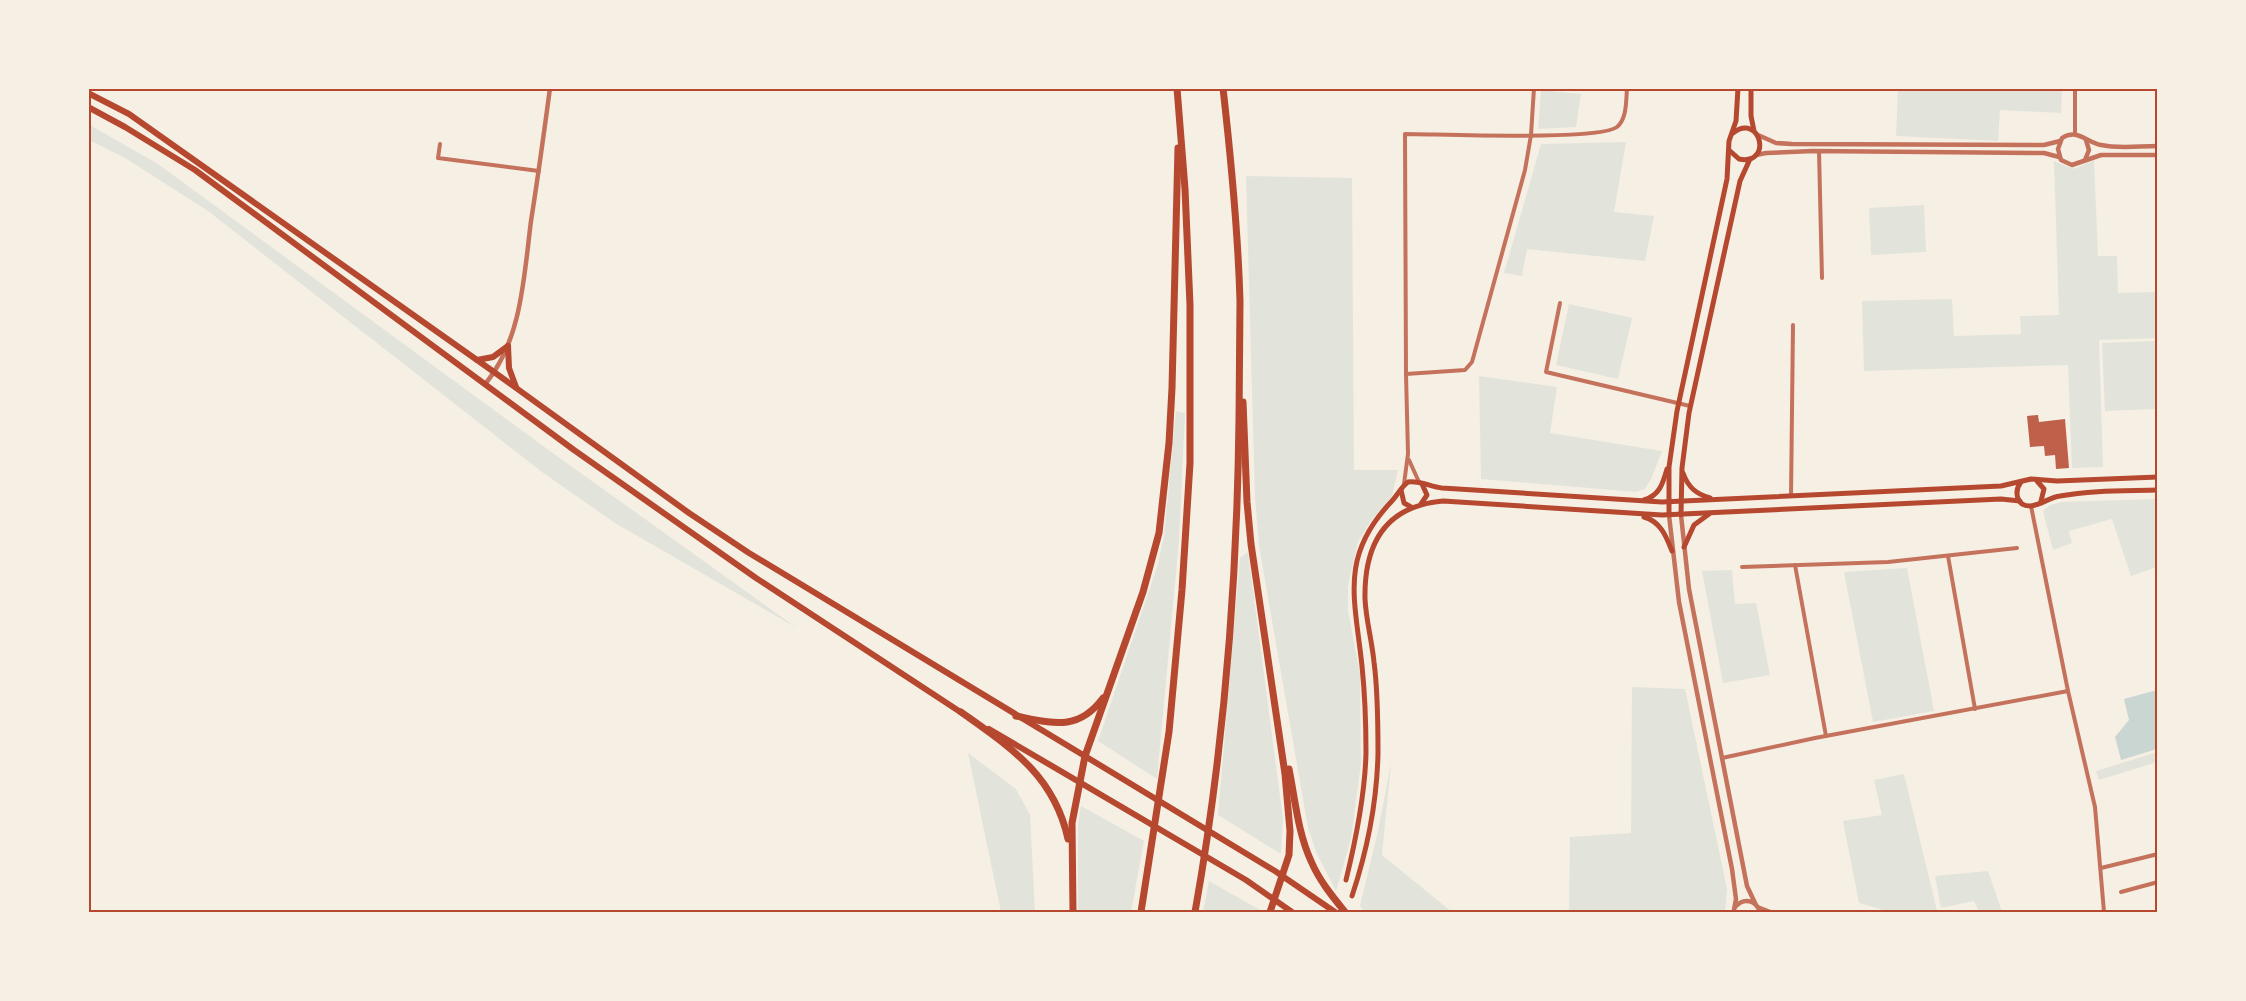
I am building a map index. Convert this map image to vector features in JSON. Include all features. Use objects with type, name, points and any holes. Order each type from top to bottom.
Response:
[{"type":"highway","points":[[1141,912],[1169,732],[1182,590],[1190,463],[1191,305],[1177,88]]},
{"type":"highway","points":[[1222,88],[1232,177],[1240,300],[1247,502],[1285,774],[1290,831],[1289,855],[1270,912]]},
{"type":"highway","points":[[88,93],[129,114],[495,372],[689,513],[749,553],[1275,871],[1335,912]]},
{"type":"highway","points":[[1073,912],[1072,823],[1078,783],[1085,756],[1151,567],[1159,533],[1169,442],[1175,316],[1178,106]]},
{"type":"highway","points":[[88,107],[195,170],[574,450],[756,579],[961,712],[1266,893],[1292,912]]},
{"type":"highway","points":[[1194,912],[1204,861],[1217,764],[1234,585],[1238,498],[1240,300]]},
{"type":"highway","points":[[477,360],[493,357],[508,345]]},
{"type":"highway","points":[[508,345],[509,368],[517,390]]},
{"type":"highway","points":[[1016,716],[1057,724],[1067,723],[1087,715],[1107,693],[1122,651]]},
{"type":"highway","points":[[1275,702],[1306,849],[1320,879],[1345,912]]},
{"type":"highway","points":[[961,712],[1014,749],[1044,783],[1053,796],[1065,823],[1071,870]]},
{"type":"main road","points":[[1669,515],[1670,458],[1678,403],[1727,179],[1729,147],[1736,121],[1738,88]]},
{"type":"main road","points":[[1681,514],[1682,468],[1690,406],[1740,181],[1750,159],[1756,155],[1761,145],[1751,116],[1751,88]]},
{"type":"main road","points":[[1731,137],[1734,132],[1743,128],[1756,133]]},
{"type":"main road","points":[[1729,147],[1739,159],[1750,159]]},
{"type":"main road","points":[[1641,501],[1656,495],[1670,458]]},
{"type":"main road","points":[[1682,468],[1693,490],[1713,500]]},
{"type":"main road","points":[[1346,879],[1360,808],[1366,754],[1365,700],[1353,601],[1356,569],[1364,540],[1372,525],[1408,482],[1442,488],[1641,501],[1681,501],[2001,486],[2027,479],[2077,481],[2157,477]]},
{"type":"main road","points":[[2034,479],[2044,489],[2040,502]]},
{"type":"main road","points":[[2020,501],[2016,494],[2021,482]]},
{"type":"main road","points":[[1420,483],[1427,495],[1420,505]]},
{"type":"main road","points":[[1402,488],[1401,499],[1411,507]]},
{"type":"main road","points":[[1352,896],[1361,869],[1372,811],[1378,755],[1377,699],[1365,601],[1368,571],[1382,531],[1397,514],[1411,507],[1453,501],[1637,515],[2001,500],[2020,501],[2031,506],[2050,498],[2071,494],[2157,490]]},
{"type":"main road","points":[[1684,547],[1694,525],[1710,513]]},
{"type":"main road","points":[[1637,515],[1658,523],[1672,551]]},
{"type":"street","points":[[486,383],[495,372],[508,345],[520,300],[550,88]]},
{"type":"street","points":[[1406,374],[1465,370],[1472,362],[1525,170],[1531,135],[1534,88]]},
{"type":"street","points":[[1402,488],[1406,477],[1408,454],[1405,134],[1601,133],[1617,127],[1623,121],[1627,88]]},
{"type":"street","points":[[2074,134],[2075,88]]},
{"type":"street","points":[[1756,133],[1776,143],[1791,144],[2044,145],[2074,134],[2108,146],[2157,146]]},
{"type":"street","points":[[2060,141],[2058,149],[2060,157],[2066,164],[2072,165],[2081,164],[2085,160],[2089,150],[2086,140]]},
{"type":"street","points":[[440,144],[438,158],[538,171]]},
{"type":"street","points":[[1756,155],[1819,151],[2044,153],[2060,157]]},
{"type":"street","points":[[1819,151],[1822,278]]},
{"type":"street","points":[[2085,160],[2106,154],[2157,155]]},
{"type":"street","points":[[1560,303],[1546,372],[1690,406]]},
{"type":"street","points":[[1791,496],[1793,325]]},
{"type":"street","points":[[1408,454],[1420,483]]},
{"type":"street","points":[[2031,506],[2068,691],[2095,807],[2104,912]]},
{"type":"street","points":[[1681,514],[1691,599],[1722,759],[1747,886],[1758,907]]},
{"type":"street","points":[[1669,515],[1679,602],[1732,869],[1736,899],[1733,911]]},
{"type":"street","points":[[1742,567],[1888,562],[2017,548]]},
{"type":"street","points":[[1948,556],[1975,709]]},
{"type":"street","points":[[1795,565],[1826,736]]},
{"type":"street","points":[[1722,759],[1826,736],[2068,691]]},
{"type":"street","points":[[2101,868],[2157,854]]},
{"type":"street","points":[[2121,892],[2157,882]]},
{"type":"street","points":[[1733,911],[1742,901],[1771,912]]},
{"type":"shaded area","points":[[1898,89],[2062,89],[2061,113],[2000,110],[1998,141],[1896,136]]},
{"type":"shaded area","points":[[1541,90],[1581,94],[1576,127],[1538,129]]},
{"type":"shaded area","points":[[88,124],[158,164],[550,451],[797,628],[615,523],[542,472],[208,211],[125,158],[89,140]]},
{"type":"shaded area","points":[[1626,142],[1614,212],[1654,216],[1645,261],[1527,249],[1522,276],[1504,273],[1541,144]]},
{"type":"shaded area","points":[[2094,160],[2098,256],[2117,256],[2118,293],[2158,292],[2157,338],[2099,340],[2103,467],[2072,468],[2068,365],[1864,371],[1862,301],[1952,299],[1954,336],[2021,334],[2020,316],[2059,315],[2054,161],[2067,167],[2077,168]]},
{"type":"shaded area","points":[[1246,176],[1352,178],[1354,470],[1398,470],[1392,496],[1370,522],[1358,542],[1348,585],[1348,611],[1360,674],[1361,763],[1351,839],[1336,891],[1317,854],[1308,828],[1259,546],[1255,498]]},
{"type":"shaded area","points":[[1924,205],[1926,252],[1871,255],[1869,208]]},
{"type":"shaded area","points":[[1569,304],[1632,318],[1618,379],[1556,365]]},
{"type":"shaded area","points":[[2157,341],[2157,409],[2105,411],[2102,343]]},
{"type":"shaded area","points":[[1479,376],[1557,387],[1550,433],[1662,451],[1645,489],[1636,492],[1481,479]]},
{"type":"shaded area","points":[[1176,411],[1185,413],[1179,540],[1157,779],[1098,741],[1158,564],[1164,536]]},
{"type":"shaded area","points":[[2157,499],[2157,567],[2131,576],[2112,519],[2069,531],[2072,543],[2053,550],[2043,511],[2050,505],[2062,502]]},
{"type":"shaded area","points":[[1248,552],[1283,819],[1281,854],[1218,815],[1240,558]]},
{"type":"shaded area","points":[[1907,568],[1934,711],[1873,722],[1844,572]]},
{"type":"shaded area","points":[[1732,570],[1735,604],[1756,603],[1770,675],[1723,683],[1702,571]]},
{"type":"shaded area","points":[[1632,687],[1685,689],[1727,889],[1725,912],[1569,912],[1570,837],[1631,833]]},
{"type":"shaded area","points":[[2157,690],[2157,749],[2121,760],[2115,737],[2129,720],[2124,699]]},
{"type":"shaded area","points":[[2157,752],[2157,762],[2099,780],[2096,771]]},
{"type":"shaded area","points":[[968,753],[1016,789],[1030,815],[1035,912],[1001,912]]},
{"type":"shaded area","points":[[1391,763],[1382,855],[1452,912],[1365,912],[1360,906]]},
{"type":"shaded area","points":[[1904,774],[1937,911],[1933,912],[1890,912],[1859,903],[1843,821],[1882,815],[1874,780]]},
{"type":"shaded area","points":[[1081,806],[1144,841],[1131,912],[1078,912],[1078,825]]},
{"type":"shaded area","points":[[1988,871],[2001,909],[2005,912],[1979,912],[1974,901],[1941,908],[1935,876]]},
{"type":"shaded area","points":[[1209,881],[1260,910],[1260,912],[1203,912]]},
{"type":"building","points":[[2038,415],[2039,422],[2065,419],[2069,468],[2056,469],[2055,455],[2045,456],[2044,446],[2030,447],[2027,416]]}]
